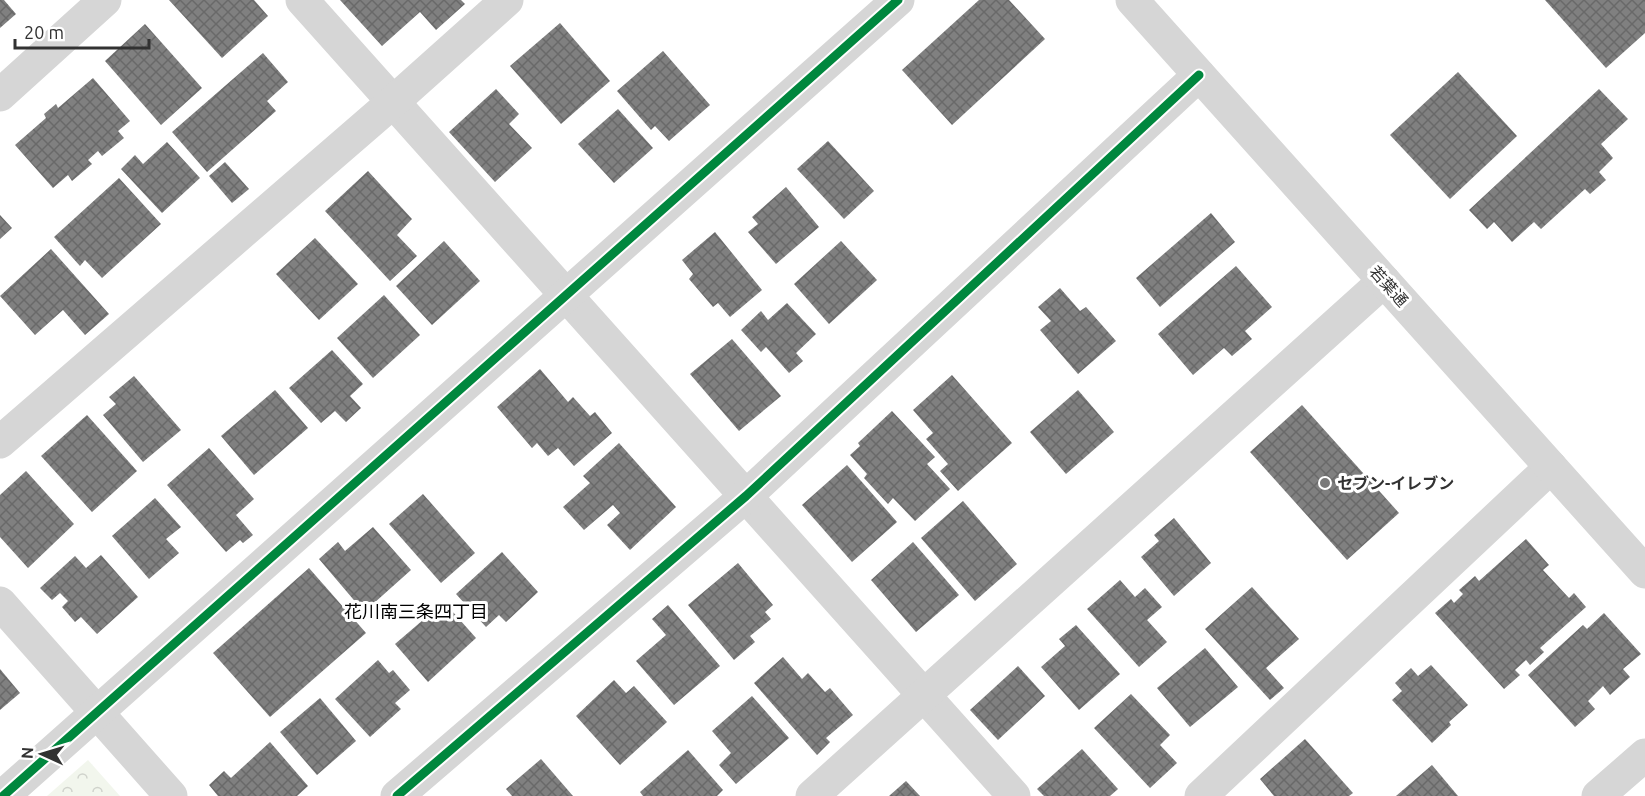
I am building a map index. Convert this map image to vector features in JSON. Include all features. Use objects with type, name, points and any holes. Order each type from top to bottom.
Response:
[{"type":"street","points":[[0,95],[105,0]]},
{"type":"street","points":[[302,0],[1014,796]]},
{"type":"street","points":[[0,442],[393,102],[507,0]]},
{"type":"street","points":[[3,796],[898,0]]},
{"type":"street","name":"若葉通","points":[[1132,0],[1645,572]]},
{"type":"street","points":[[398,796],[746,496],[1199,75]]},
{"type":"street","points":[[812,796],[925,697],[1384,281]]},
{"type":"street","points":[[1201,796],[1551,467]]},
{"type":"street","points":[[0,603],[171,796]]},
{"type":"street","points":[[1598,796],[1645,755]]},
{"type":"green space","points":[[88,760],[120,796],[47,796]]},
{"type":"building","points":[[0,0],[4,0],[16,14],[0,28]]},
{"type":"building","points":[[169,0],[254,0],[268,16],[222,58]]},
{"type":"building","points":[[340,0],[461,0],[465,4],[436,30],[420,12],[382,46]]},
{"type":"building","points":[[979,0],[1009,0],[1045,39],[952,125],[902,70]]},
{"type":"building","points":[[1545,0],[1645,0],[1645,33],[1606,68]]},
{"type":"building","points":[[560,23],[610,81],[561,124],[510,66]]},
{"type":"building","points":[[145,24],[202,88],[161,125],[105,61]]},
{"type":"building","points":[[663,51],[710,105],[669,141],[655,126],[651,130],[617,91]]},
{"type":"building","points":[[263,53],[288,82],[267,101],[276,111],[207,172],[172,132]]},
{"type":"building","points":[[1458,72],[1517,136],[1450,199],[1390,135]]},
{"type":"building","points":[[93,78],[130,121],[118,131],[124,138],[102,156],[98,151],[88,160],[92,164],[72,181],[68,175],[53,188],[15,145],[46,118],[44,114],[56,104],[58,108]]},
{"type":"building","points":[[496,89],[519,114],[509,124],[532,148],[495,182],[449,132]]},
{"type":"building","points":[[1599,89],[1628,119],[1601,144],[1613,158],[1599,172],[1606,180],[1590,194],[1585,189],[1541,229],[1534,222],[1512,242],[1494,222],[1487,229],[1469,210]]},
{"type":"building","points":[[618,109],[653,148],[614,183],[578,144]]},
{"type":"building","points":[[828,141],[874,191],[844,219],[797,169]]},
{"type":"building","points":[[167,142],[200,178],[162,213],[121,169],[135,155],[143,164]]},
{"type":"building","points":[[225,162],[249,189],[232,203],[209,176]]},
{"type":"building","points":[[368,171],[412,219],[397,235],[417,256],[390,281],[325,211]]},
{"type":"building","points":[[119,178],[161,224],[102,278],[85,260],[80,266],[54,237]]},
{"type":"building","points":[[786,187],[819,227],[776,264],[748,232],[758,224],[752,217]]},
{"type":"building","points":[[1211,213],[1235,242],[1160,307],[1136,278]]},
{"type":"building","points":[[0,215],[12,228],[0,239]]},
{"type":"building","points":[[715,232],[762,290],[730,317],[718,303],[713,307],[689,279],[693,274],[682,260]]},
{"type":"building","points":[[315,238],[358,284],[319,320],[276,274]]},
{"type":"building","points":[[444,241],[480,281],[432,325],[396,286]]},
{"type":"building","points":[[841,241],[877,280],[829,324],[794,284]]},
{"type":"building","points":[[51,249],[109,314],[85,335],[63,310],[35,335],[0,296]]},
{"type":"building","points":[[1236,266],[1272,307],[1245,331],[1252,339],[1232,356],[1224,348],[1193,375],[1158,334]]},
{"type":"building","points":[[1060,288],[1080,311],[1086,307],[1116,341],[1078,374],[1040,330],[1051,321],[1038,307]]},
{"type":"building","points":[[384,295],[420,335],[373,378],[337,338]]},
{"type":"building","points":[[787,303],[816,334],[796,353],[803,361],[789,373],[766,347],[761,352],[741,330],[761,311],[768,320]]},
{"type":"building","points":[[732,339],[781,396],[739,431],[690,374]]},
{"type":"building","points":[[332,350],[363,384],[350,396],[361,408],[346,422],[335,411],[321,423],[289,388]]},
{"type":"building","points":[[540,369],[568,402],[573,397],[590,416],[595,412],[612,433],[574,466],[558,448],[548,456],[537,443],[532,448],[497,407]]},
{"type":"building","points":[[952,375],[1012,443],[958,491],[940,471],[948,464],[926,439],[933,433],[913,410]]},
{"type":"building","points":[[134,376],[181,430],[143,462],[103,415],[116,404],[109,397]]},
{"type":"building","points":[[275,390],[308,428],[254,475],[221,436]]},
{"type":"building","points":[[1078,390],[1114,432],[1066,474],[1030,432]]},
{"type":"building","name":"セブン-イレブン","points":[[1302,405],[1399,513],[1347,560],[1250,452]]},
{"type":"building","points":[[892,411],[935,457],[927,464],[950,489],[915,521],[893,498],[888,504],[864,478],[867,474],[850,455],[860,446],[858,443]]},
{"type":"building","points":[[87,415],[137,471],[92,512],[41,456]]},
{"type":"building","points":[[619,443],[676,507],[630,550],[607,525],[620,513],[613,505],[584,530],[563,507],[590,483],[583,476]]},
{"type":"building","points":[[209,448],[254,499],[236,515],[253,535],[243,543],[240,540],[226,552],[167,485]]},
{"type":"building","points":[[847,465],[897,522],[852,562],[802,505]]},
{"type":"building","points":[[26,471],[74,524],[28,568],[0,537],[0,495]]},
{"type":"building","points":[[423,494],[475,553],[441,583],[389,524]]},
{"type":"building","points":[[155,498],[181,527],[166,539],[179,553],[149,579],[112,536]]},
{"type":"building","points":[[963,501],[1017,564],[975,601],[921,538]]},
{"type":"building","points":[[1174,518],[1211,563],[1174,596],[1141,557],[1159,541],[1154,535]]},
{"type":"building","points":[[373,527],[411,570],[364,612],[319,559],[338,542],[345,551]]},
{"type":"building","points":[[1526,539],[1549,565],[1543,570],[1569,598],[1574,593],[1586,607],[1540,648],[1544,652],[1530,665],[1526,660],[1515,670],[1520,675],[1504,689],[1435,613],[1451,599],[1454,603],[1463,594],[1459,590],[1475,576],[1479,581]]},
{"type":"building","points":[[913,542],[959,595],[916,632],[871,580]]},
{"type":"building","points":[[502,552],[538,592],[506,622],[499,615],[486,627],[456,594]]},
{"type":"building","points":[[101,555],[138,597],[97,634],[81,617],[75,622],[62,607],[68,601],[60,593],[52,600],[40,588],[75,556],[86,568]]},
{"type":"building","points":[[738,563],[773,605],[765,612],[771,619],[750,636],[755,642],[734,660],[688,605]]},
{"type":"building","points":[[309,568],[366,633],[270,717],[213,653]]},
{"type":"building","points":[[1120,580],[1135,597],[1145,588],[1162,607],[1147,620],[1167,642],[1139,667],[1087,609]]},
{"type":"building","points":[[1252,587],[1299,639],[1266,668],[1284,688],[1270,700],[1205,629]]},
{"type":"building","points":[[444,602],[476,638],[428,682],[395,644]]},
{"type":"building","points":[[668,605],[720,666],[674,705],[636,661],[666,635],[652,619]]},
{"type":"building","points":[[1604,613],[1641,654],[1623,669],[1630,677],[1610,695],[1603,686],[1588,701],[1595,709],[1575,727],[1528,675],[1583,625],[1587,629]]},
{"type":"building","points":[[1076,625],[1120,674],[1079,710],[1041,667],[1065,646],[1059,639]]},
{"type":"building","points":[[1205,648],[1238,687],[1190,727],[1157,688]]},
{"type":"building","points":[[783,657],[802,679],[808,673],[825,692],[830,688],[853,715],[826,738],[830,742],[817,755],[754,683]]},
{"type":"building","points":[[378,660],[389,673],[393,670],[410,690],[395,703],[401,709],[370,737],[335,699]]},
{"type":"building","points":[[1431,665],[1468,705],[1449,722],[1451,725],[1432,743],[1392,700],[1402,691],[1395,683],[1411,668],[1418,676]]},
{"type":"building","points":[[1018,666],[1045,696],[998,740],[970,710]]},
{"type":"building","points":[[0,669],[20,693],[0,710]]},
{"type":"building","points":[[614,680],[626,693],[634,686],[667,722],[620,765],[576,716]]},
{"type":"building","points":[[1131,694],[1170,735],[1160,745],[1177,763],[1150,788],[1094,728]]},
{"type":"building","points":[[752,696],[789,738],[736,784],[719,765],[731,753],[712,731]]},
{"type":"building","points":[[320,698],[356,741],[317,775],[280,732]]},
{"type":"building","points":[[1305,739],[1353,793],[1349,796],[1274,796],[1260,779]]},
{"type":"building","points":[[270,742],[308,786],[297,796],[218,796],[209,785],[224,771],[231,778]]},
{"type":"building","points":[[1082,749],[1118,789],[1110,796],[1044,796],[1037,789]]},
{"type":"building","points":[[688,750],[723,790],[717,796],[643,796],[640,792]]},
{"type":"building","points":[[541,759],[573,796],[512,796],[506,789]]},
{"type":"building","points":[[1432,765],[1458,796],[1396,796]]},
{"type":"building","points":[[906,781],[920,796],[889,796]]},
{"type":"cycle path","points":[[3,796],[898,0]]},
{"type":"cycle path","points":[[397,796],[746,496],[1199,75]]},
{"type":"place","name":"セブン-イレブン","points":[[1325,483]]},
{"type":"district","name":"花川南三条四丁目","points":[[416,611]]}]
